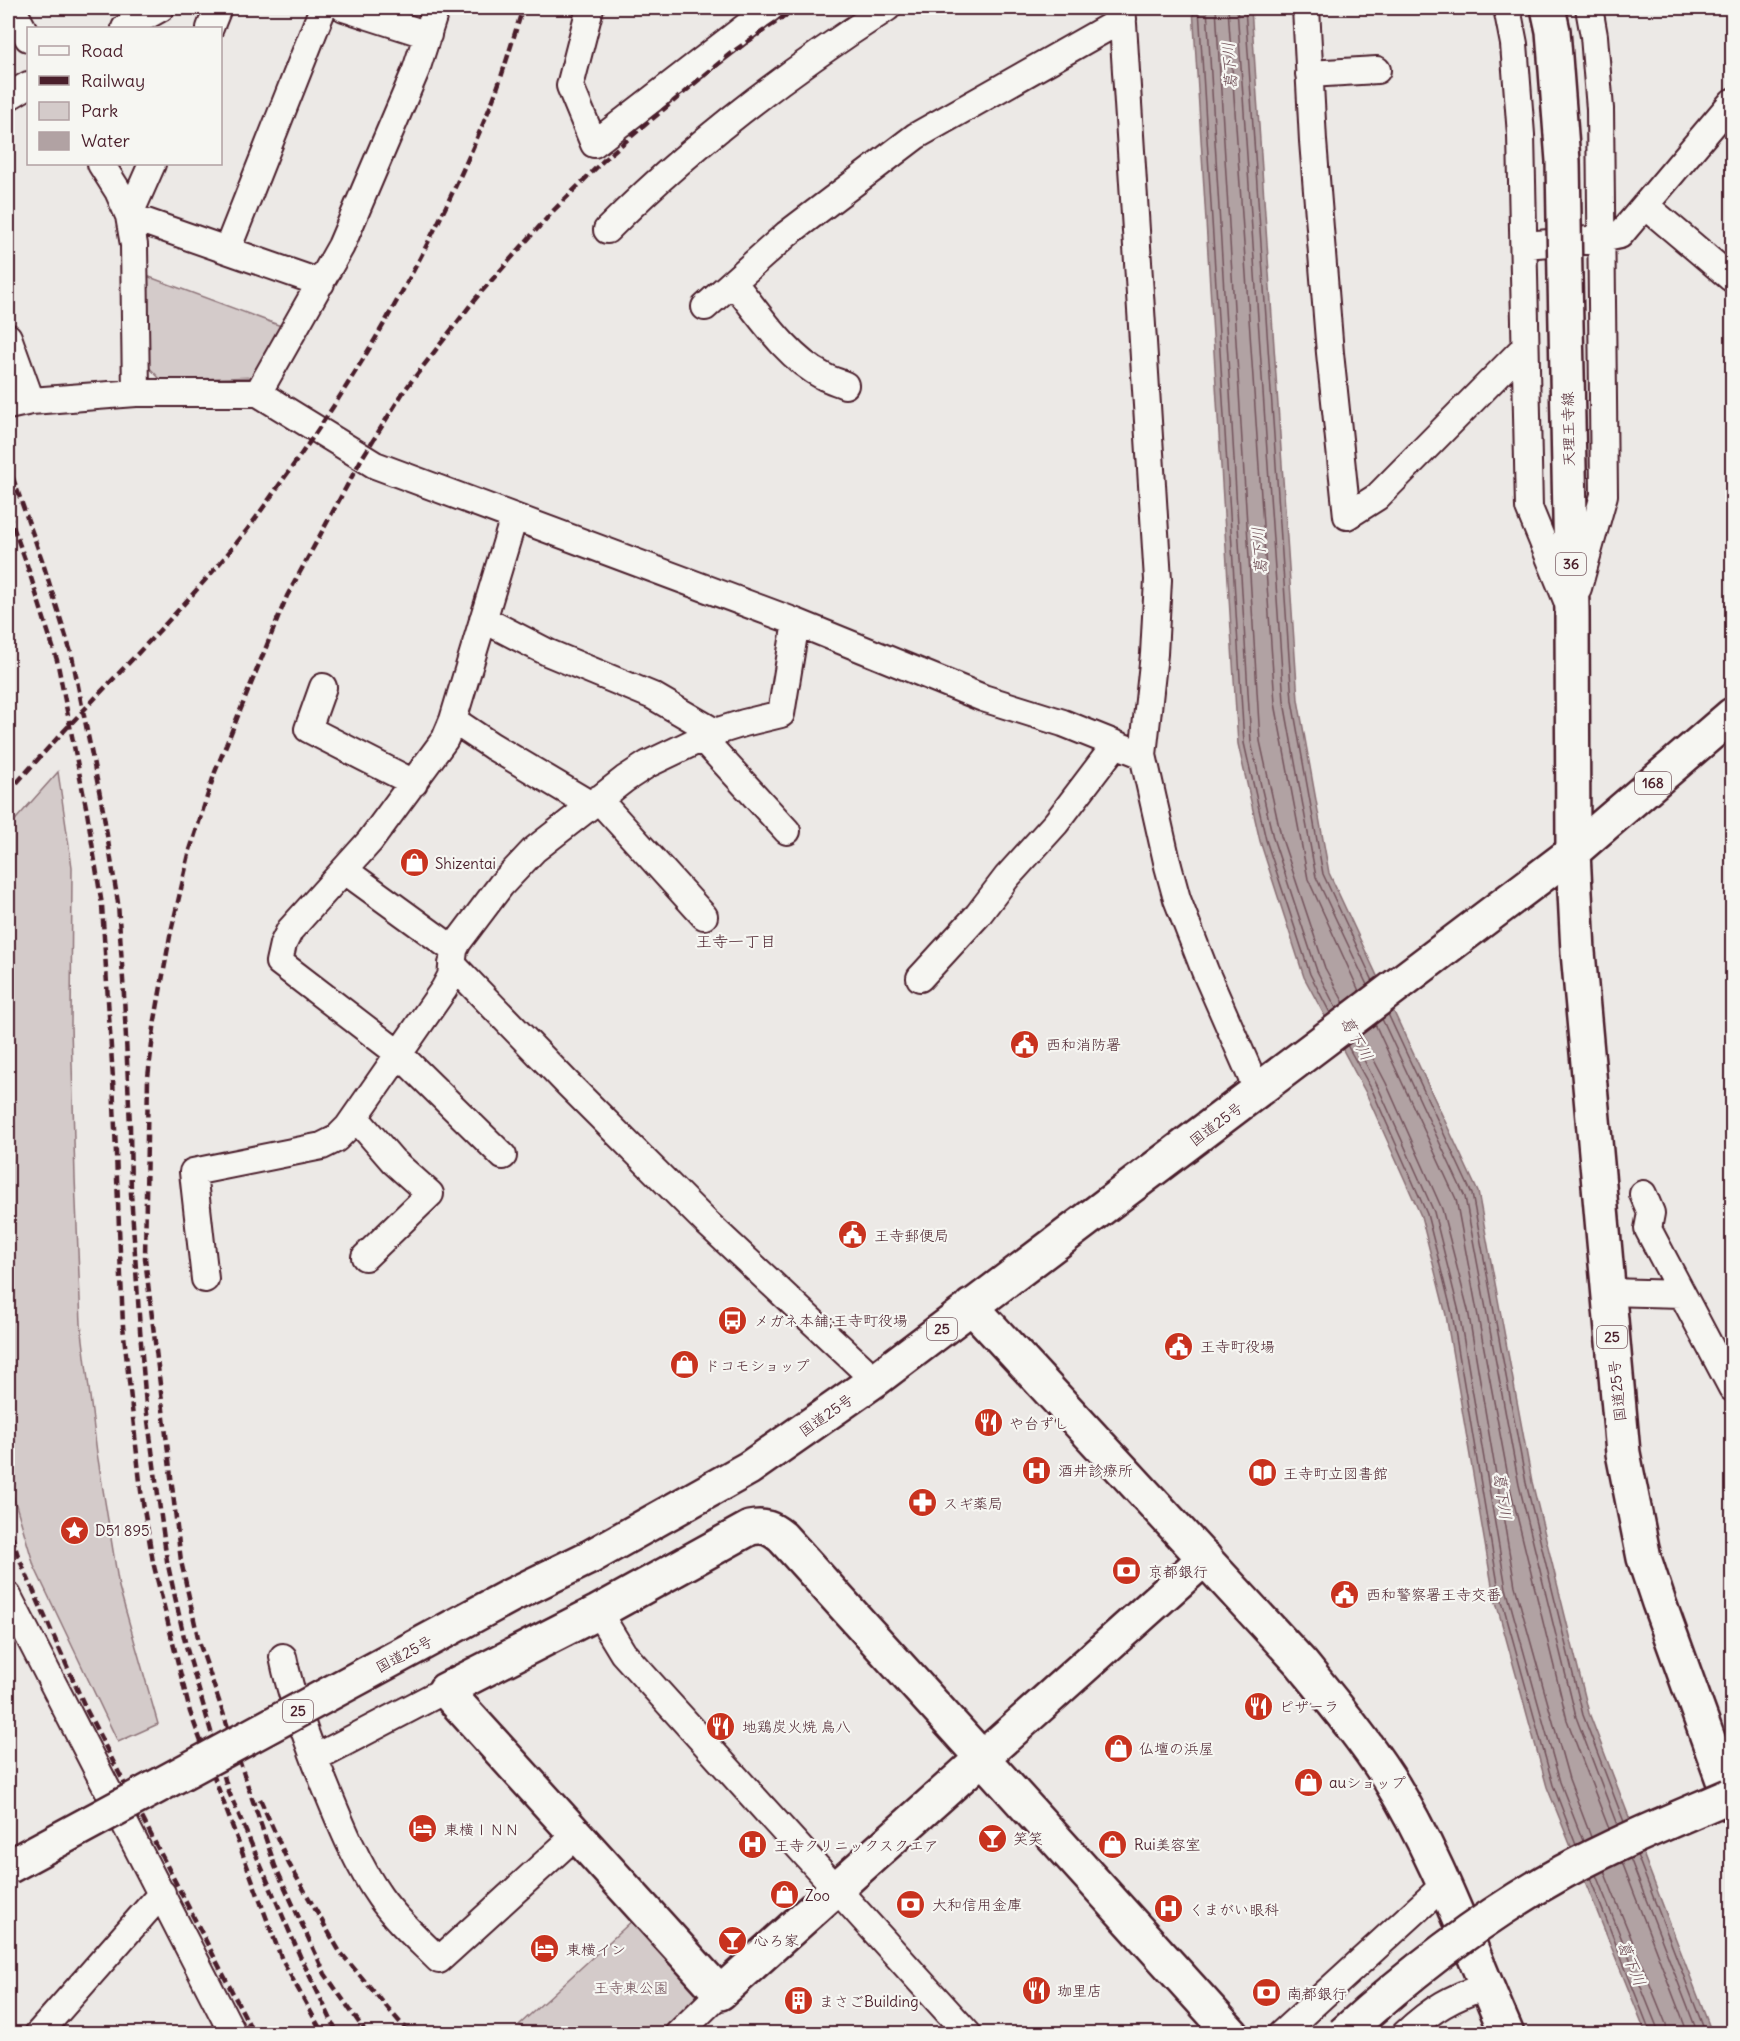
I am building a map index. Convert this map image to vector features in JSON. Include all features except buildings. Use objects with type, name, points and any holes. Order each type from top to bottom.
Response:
[{"type":"main road","name":"天理王寺線","points":[[1548,8],[1553,31],[1563,161],[1572,612],[1574,852]]},
{"type":"main road","name":"168","points":[[1574,852],[1732,715]]},
{"type":"main road","name":"国道25号","points":[[8,1867],[510,1596],[590,1557],[749,1468],[875,1380],[1574,852]]},
{"type":"main road","name":"国道25号","points":[[1574,852],[1578,952],[1623,1453],[1644,1558],[1731,1800]]},
{"type":"main road","points":[[971,1306],[1302,1664],[1353,1727],[1388,1777],[1423,1840],[1507,2034]]},
{"type":"main road","points":[[1205,1558],[981,1757],[720,1993],[445,1690],[598,1612],[750,1528],[760,1526],[771,1528],[782,1537],[981,1757],[1232,2034]]},
{"type":"main road","points":[[1343,2034],[1409,1975],[1530,1891],[1611,1847],[1731,1800]]},
{"type":"street","points":[[12,8],[27,36]]},
{"type":"street","points":[[127,27],[161,8]]},
{"type":"street","points":[[210,27],[219,8]]},
{"type":"street","points":[[227,250],[323,8]]},
{"type":"street","points":[[344,8],[428,36]]},
{"type":"street","points":[[258,393],[321,283],[356,215],[428,36],[436,8]]},
{"type":"street","points":[[590,8],[570,86],[594,144],[770,8]]},
{"type":"street","points":[[607,230],[673,166],[720,127],[783,78],[887,8]]},
{"type":"street","points":[[1306,8],[1312,141],[1347,516],[1377,497],[1524,348]]},
{"type":"street","points":[[1507,8],[1514,44],[1521,135],[1529,508],[1572,612]]},
{"type":"street","points":[[1572,612],[1604,495],[1600,109],[1594,36],[1588,8]]},
{"type":"street","points":[[705,307],[787,234],[916,136],[1122,13],[1158,580],[1154,654],[1143,755],[1177,899],[1204,971],[1268,1084]]},
{"type":"street","points":[[1310,74],[1377,70]]},
{"type":"street","points":[[8,98],[27,86]]},
{"type":"street","points":[[1524,245],[1602,239],[1620,235],[1730,109]]},
{"type":"street","points":[[102,165],[118,191],[129,216],[134,245],[136,393]]},
{"type":"street","points":[[129,216],[152,165]]},
{"type":"street","points":[[1646,206],[1731,278]]},
{"type":"street","points":[[129,216],[321,283]]},
{"type":"street","points":[[733,282],[800,361],[822,376],[845,385]]},
{"type":"street","points":[[8,337],[19,403],[136,393],[258,393],[375,465],[796,622],[983,698],[1054,720],[1143,755]]},
{"type":"street","points":[[503,1156],[399,1054],[279,962],[283,944],[290,930],[370,841],[445,739],[453,720],[514,517]]},
{"type":"street","points":[[483,619],[549,652],[653,696],[708,735],[787,831]]},
{"type":"street","points":[[205,1279],[193,1172],[322,1146],[336,1138],[355,1117],[444,989],[451,976],[453,957],[501,885],[534,850],[594,802],[648,764],[708,735],[781,714],[796,622]]},
{"type":"street","points":[[323,687],[308,729],[414,783]]},
{"type":"street","points":[[453,720],[492,746],[594,802],[704,916]]},
{"type":"street","points":[[920,978],[1056,824],[1116,744]]},
{"type":"street","points":[[344,870],[453,957],[567,1083],[706,1222],[875,1380]]},
{"type":"street","points":[[355,1117],[375,1142],[430,1194],[365,1257]]},
{"type":"street","points":[[1643,1194],[1651,1213],[1648,1229],[1732,1388]]},
{"type":"street","points":[[1607,1292],[1682,1294]]},
{"type":"street","points":[[8,1596],[233,2034]]},
{"type":"street","points":[[598,1612],[623,1653],[968,2034]]},
{"type":"street","points":[[283,1657],[289,1687],[348,1841],[379,1896],[440,1960],[576,1835]]},
{"type":"street","points":[[315,1758],[445,1690]]},
{"type":"street","points":[[1281,2034],[1444,1885]]},
{"type":"street","points":[[38,2034],[162,1893]]},
{"type":"street","points":[[1405,2034],[1437,2006],[1486,1986]]},
{"type":"street","points":[[678,2034],[720,1993]]},
{"type":"green space","points":[[144,275],[281,326],[256,377],[161,380],[146,364]]},
{"type":"green space","points":[[58,772],[72,867],[71,1026],[81,1324],[97,1453],[119,1587],[158,1724],[118,1742],[34,1566],[8,1478],[8,828]]},
{"type":"green space","name":"王寺東公園","points":[[634,1919],[695,1987],[697,2004],[665,2033],[539,2033],[519,2025]]},
{"type":"water","name":"葛下川","points":[[1193,8],[1251,8],[1298,700],[1329,873],[1478,1192],[1532,1482],[1589,1713],[1712,2033],[1646,2033],[1547,1787],[1493,1591],[1446,1315],[1421,1216],[1366,1093],[1304,977],[1260,841],[1238,744]]},
{"type":"railway","points":[[8,793],[154,636],[239,540],[346,387],[399,296],[447,203],[495,95],[523,8]]},
{"type":"railway","points":[[367,2034],[325,1974],[275,1866],[199,1642],[181,1561],[145,1258],[148,1077],[155,1020],[170,936],[190,850],[215,772],[287,596],[362,458],[404,391],[476,298],[554,210],[608,156],[731,53],[797,8]]},
{"type":"railway","points":[[8,464],[42,560],[72,656],[103,810],[118,903],[130,1126],[131,1193],[140,1330],[146,1406],[167,1561],[186,1646],[228,1790],[300,1956],[338,2034]]},
{"type":"railway","points":[[8,513],[57,660],[87,812],[102,905],[113,1079],[123,1326],[141,1491],[153,1562],[190,1712],[282,1960],[323,2034]]},
{"type":"railway","points":[[8,1523],[18,1556],[86,1709],[254,2034]]},
{"type":"railway","points":[[260,1799],[289,1864],[340,1952],[410,2034]]},
{"type":"place","name":"Shizentai","points":[[414,863]]},
{"type":"place","name":"西和消防署","points":[[1025,1044]]},
{"type":"place","name":"王寺郵便局","points":[[853,1235]]},
{"type":"place","name":"メガネ本舗;王寺町役場","points":[[733,1320]]},
{"type":"place","name":"王寺町役場","points":[[1179,1346]]},
{"type":"place","name":"ドコモショップ","points":[[684,1365]]},
{"type":"place","name":"や台ずし","points":[[988,1423]]},
{"type":"place","name":"酒井診療所","points":[[1037,1470]]},
{"type":"place","name":"王寺町立図書館","points":[[1262,1473]]},
{"type":"place","name":"スギ薬局","points":[[922,1503]]},
{"type":"place","name":"D51 895","points":[[74,1530]]},
{"type":"place","name":"京都銀行","points":[[1127,1571]]},
{"type":"place","name":"西和警察署王寺交番","points":[[1345,1594]]},
{"type":"place","name":"ピザーラ","points":[[1258,1706]]},
{"type":"place","name":"地鶏炭火焼 鳥八","points":[[721,1726]]},
{"type":"place","name":"仏壇の浜屋","points":[[1118,1748]]},
{"type":"place","name":"auショップ","points":[[1308,1782]]},
{"type":"place","name":"東横ＩＮＮ","points":[[423,1829]]},
{"type":"place","name":"笑笑","points":[[992,1838]]},
{"type":"place","name":"Rui美容室","points":[[1113,1844]]},
{"type":"place","name":"王寺クリニックスクエア","points":[[753,1845]]},
{"type":"place","name":"Zoo","points":[[784,1895]]},
{"type":"place","name":"大和信用金庫","points":[[911,1904]]},
{"type":"place","name":"くまがい眼科","points":[[1168,1909]]},
{"type":"place","name":"心ろ家","points":[[733,1940]]},
{"type":"place","name":"東横イン","points":[[545,1949]]},
{"type":"place","name":"珈里店","points":[[1036,1990]]},
{"type":"place","name":"南都銀行","points":[[1266,1993]]},
{"type":"place","name":"まさごBuilding","points":[[798,2001]]},
{"type":"district","name":"王寺一丁目","points":[[736,941]]}]
